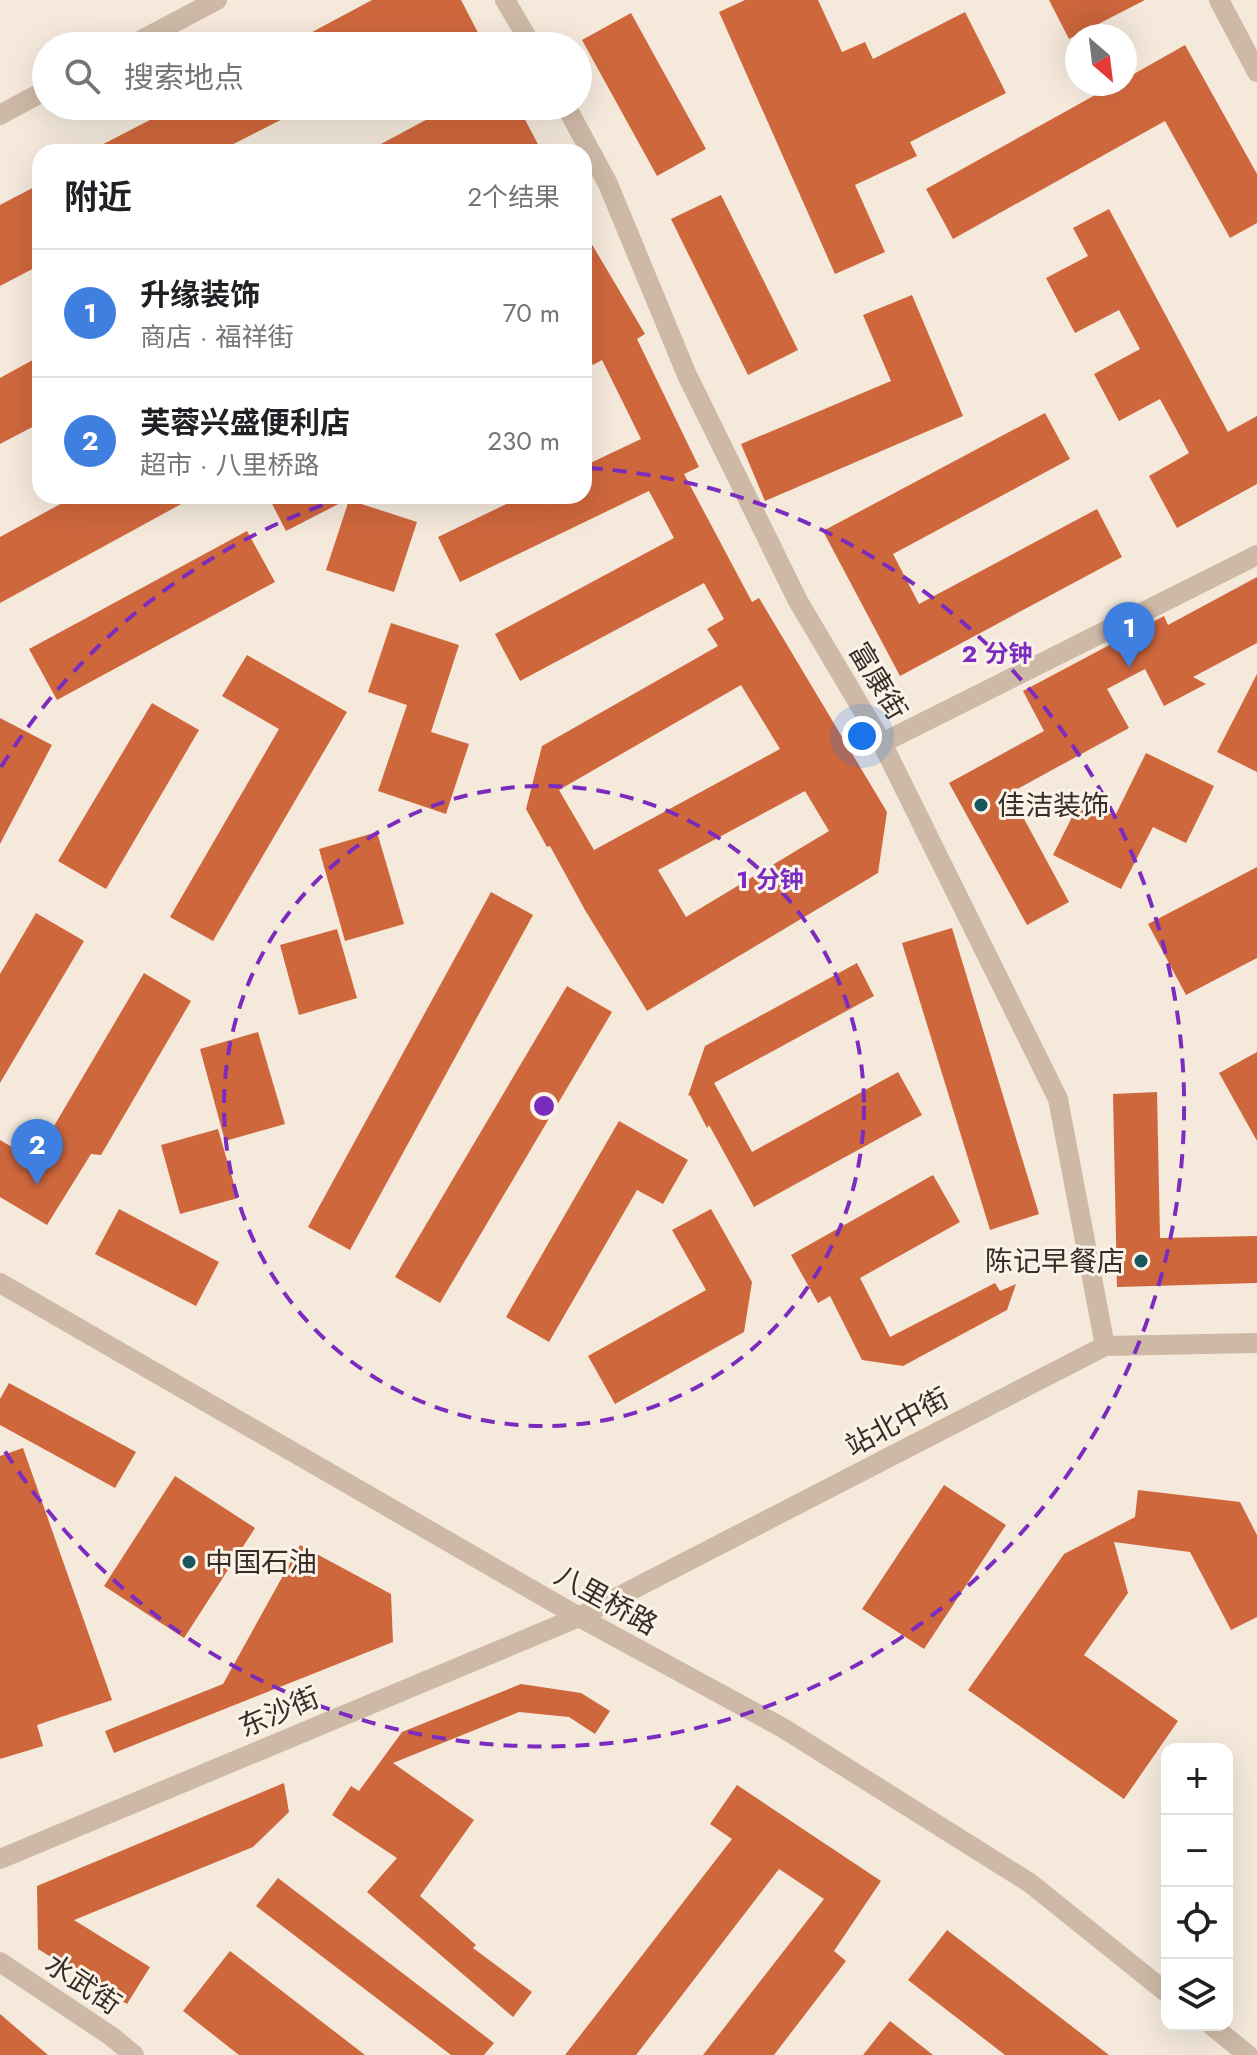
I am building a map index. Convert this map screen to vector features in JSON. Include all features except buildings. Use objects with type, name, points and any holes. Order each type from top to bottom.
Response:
[{"type":"street","points":[[505,0],[524,32]]},
{"type":"street","points":[[1219,0],[1257,72]]},
{"type":"street","points":[[156,32],[214,1]]},
{"type":"street","points":[[0,115],[32,98]]},
{"type":"street","name":"富康街","points":[[574,120],[586,144]]},
{"type":"street","name":"富康街","points":[[592,154],[608,184],[687,375],[784,573],[882,743],[1058,1099],[1105,1346]]},
{"type":"street","points":[[882,743],[1257,555]]},
{"type":"street","name":"八里桥路","points":[[0,1283],[579,1617],[783,1728],[1030,1883],[1161,1988]]},
{"type":"street","name":"站北中街","points":[[579,1617],[1105,1346],[1257,1343]]},
{"type":"street","name":"东沙街","points":[[0,1859],[579,1617]]},
{"type":"street","name":"水武街","points":[[0,1962],[111,2036],[134,2055]]},
{"type":"street","points":[[1218,2031],[1248,2055]]},
{"type":"place","name":"升缘装饰","points":[[1129,668]]},
{"type":"place","name":"佳洁装饰","points":[[981,805]]},
{"type":"place","name":"芙蓉兴盛便利店","points":[[37,1185]]},
{"type":"place","name":"陈记早餐店","points":[[1141,1261]]},
{"type":"place","name":"中国石油","points":[[189,1562]]}]
